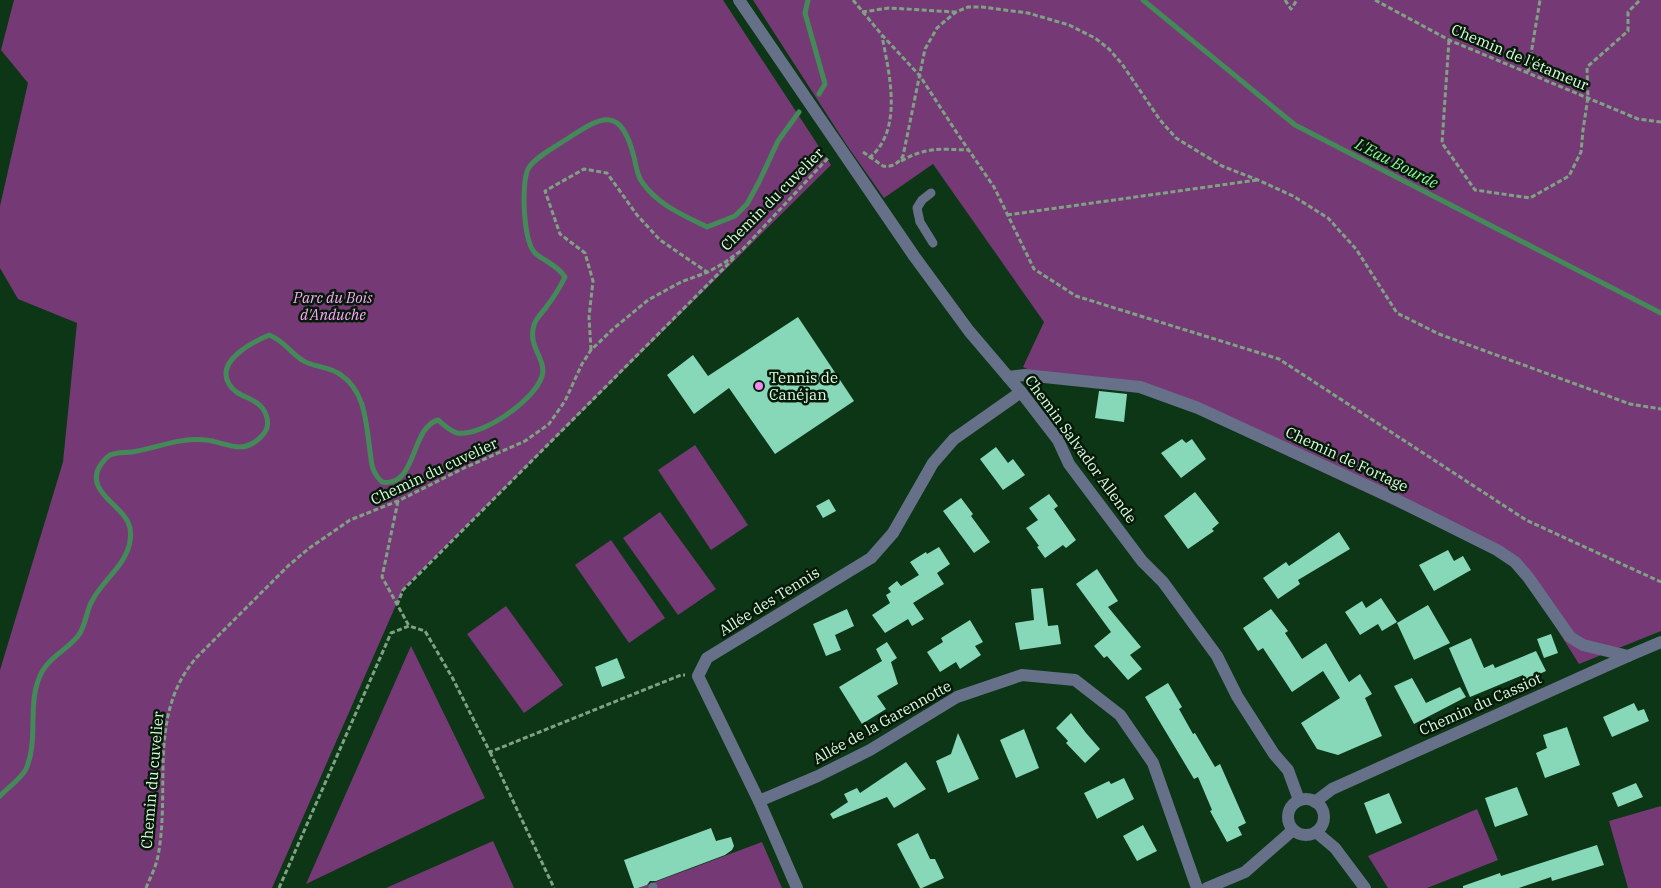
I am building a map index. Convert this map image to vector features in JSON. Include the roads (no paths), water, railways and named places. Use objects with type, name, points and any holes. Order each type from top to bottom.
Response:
[{"type":"street","name":"Chemin Salvador Allende","points":[[739,0],[914,256],[970,331],[1058,440],[1069,464],[1142,561],[1163,582],[1217,656],[1237,696],[1274,754],[1288,770],[1300,800]]},
{"type":"street","name":"Chemin de Fortage","points":[[1008,377],[1025,375],[1140,387],[1198,408],[1391,497],[1497,550],[1515,562],[1528,577],[1570,637],[1582,645],[1628,656]]},
{"type":"street","name":"Allée des Tennis","points":[[759,802],[698,676],[707,658],[871,558],[892,533],[933,463],[954,439],[1021,392]]},
{"type":"street","name":"Chemin du Cassiot","points":[[1315,802],[1332,789],[1661,642]]},
{"type":"street","name":"Allée de la Garennotte","points":[[759,802],[870,750],[957,697],[1022,675],[1074,680],[1120,715],[1153,763],[1197,888]]},
{"type":"street","points":[[1308,799],[1315,802],[1322,808],[1324,817],[1322,826],[1316,832],[1304,836],[1293,830],[1288,824],[1289,810],[1293,804],[1300,800],[1308,799]]},
{"type":"street","points":[[759,802],[797,888]]},
{"type":"street","points":[[1207,888],[1245,872],[1293,830]]},
{"type":"street","points":[[1316,832],[1335,848],[1365,888]]},
{"type":"lane","points":[[931,193],[922,200],[917,208],[920,222],[933,243]]},
{"type":"waterway","name":"L'Eau Bourde","points":[[808,0],[805,13],[825,84],[819,94]]},
{"type":"waterway","name":"L'Eau Bourde","points":[[1143,0],[1295,125],[1661,313]]},
{"type":"waterway","name":"L'Eau Bourde","points":[[0,796],[26,769],[32,744],[35,694],[43,670],[51,660],[78,636],[96,594],[119,565],[128,549],[131,534],[128,522],[124,515],[104,496],[96,481],[97,472],[110,455],[196,439],[240,447],[247,446],[257,440],[263,435],[268,424],[264,411],[255,402],[233,389],[226,376],[231,360],[254,342],[269,335],[279,340],[302,360],[337,372],[356,390],[363,409],[374,471],[382,482],[393,481],[402,476],[408,467],[422,434],[429,425],[438,420],[457,433],[468,433],[480,429],[519,406],[537,386],[542,376],[542,364],[533,340],[534,325],[565,277],[555,267],[536,254],[528,238],[524,213],[524,187],[528,169],[535,161],[591,125],[609,120],[617,123],[623,129],[629,141],[639,176],[648,190],[671,209],[707,227],[735,216],[747,204],[778,141],[799,112]]},
{"type":"place","name":"Tennis de Canéjan","points":[[759,386]]},
{"type":"park label","name":"Parc du Bois d'Anduche","points":[[333,306]]}]
